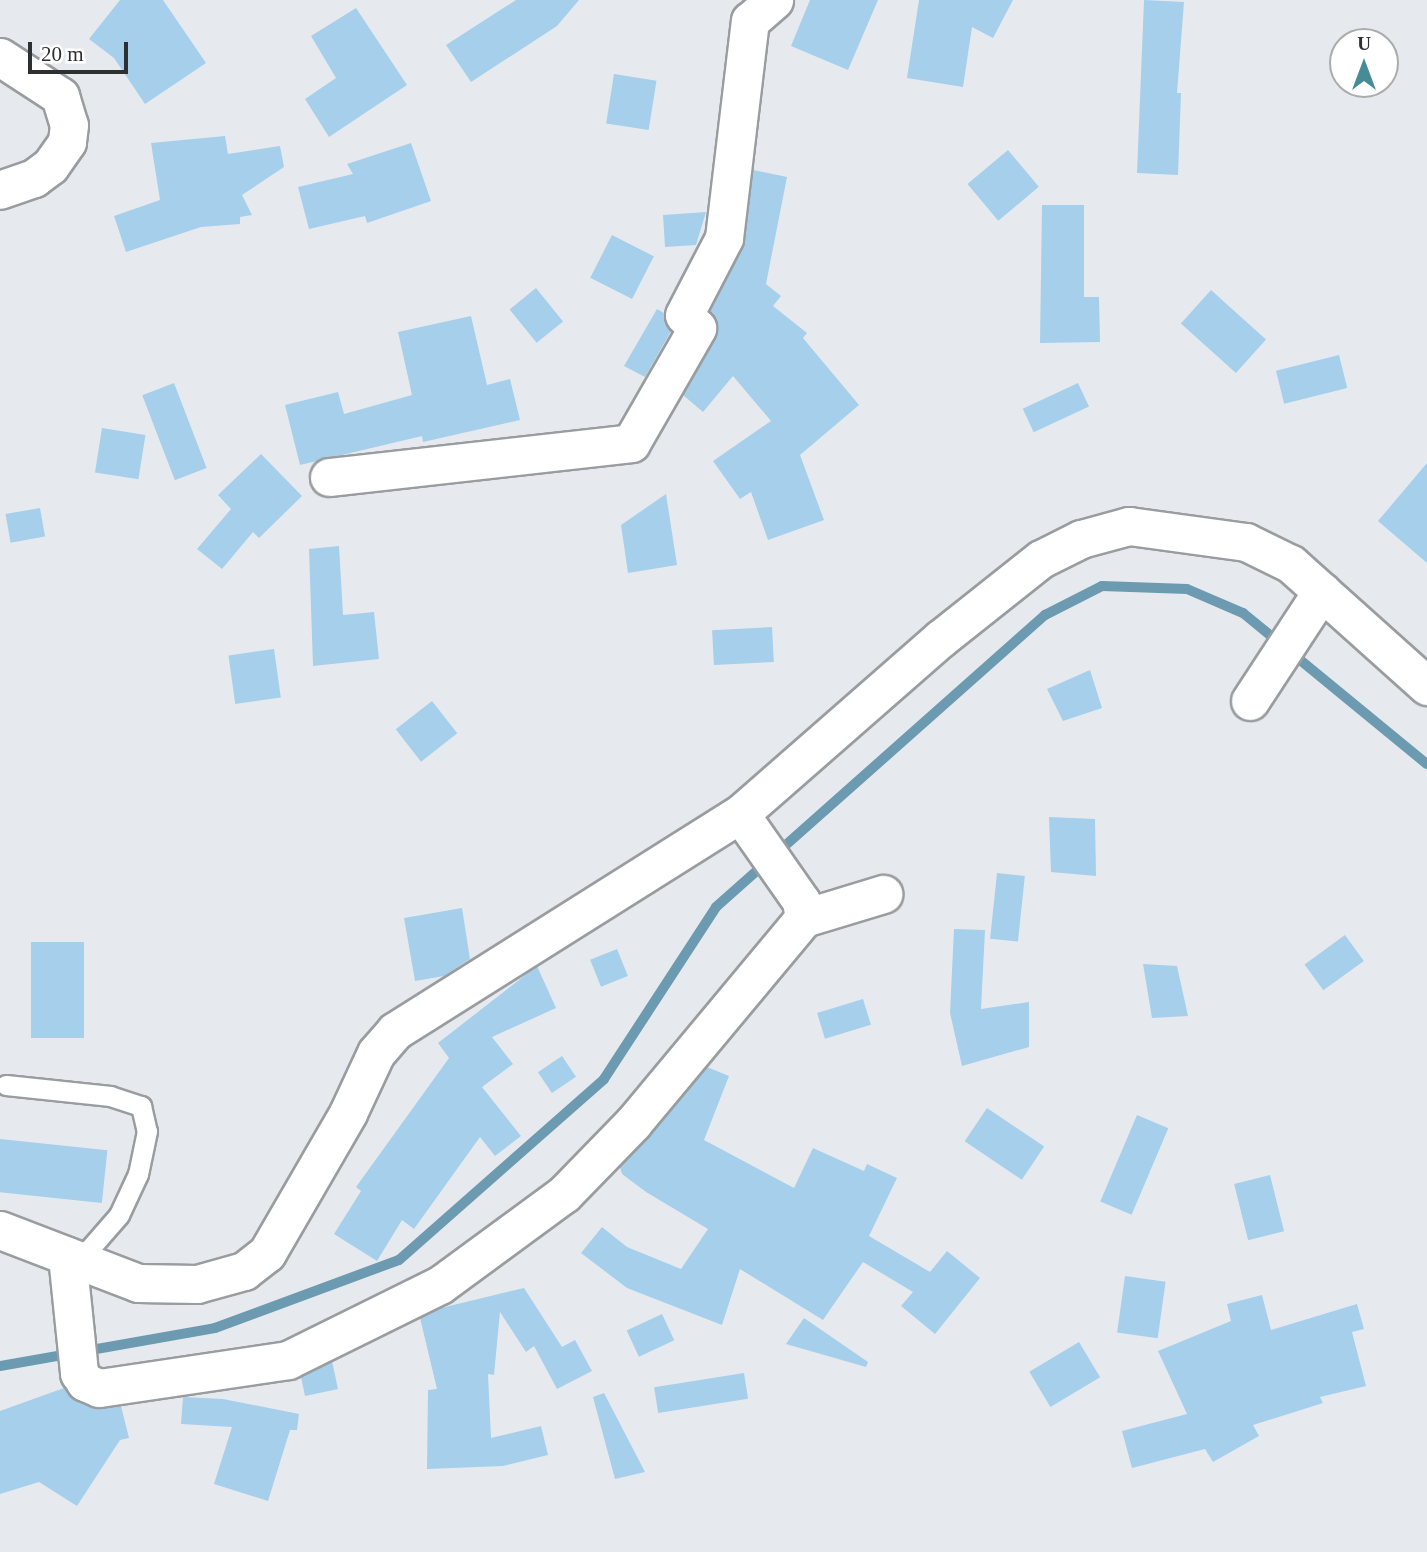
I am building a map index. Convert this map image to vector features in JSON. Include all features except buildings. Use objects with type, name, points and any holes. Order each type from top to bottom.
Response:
[{"type":"street","points":[[329,477],[631,443],[697,328],[684,315],[724,237],[750,21],[774,0]]},
{"type":"street","points":[[0,57],[60,96],[69,125],[67,142],[50,166],[34,178],[0,190]]},
{"type":"street","points":[[0,1230],[138,1283],[197,1284],[244,1271],[267,1253],[348,1113],[376,1053],[395,1031],[747,826],[922,653],[1041,559],[1081,539],[1129,526],[1245,542],[1291,564],[1427,686]]},
{"type":"street","points":[[1250,701],[1322,591]]},
{"type":"street","points":[[747,826],[800,908]]},
{"type":"street","points":[[73,1259],[78,1356],[92,1385],[114,1388],[288,1360],[440,1285],[564,1195],[633,1123],[800,908],[883,894]]},
{"type":"lane","points":[[6,1086],[110,1096],[141,1106],[147,1131],[138,1174],[118,1215],[73,1259]]},
{"type":"waterway","points":[[0,1366],[215,1328],[399,1260],[604,1079],[716,907],[1045,615],[1102,586],[1187,589],[1243,613],[1427,764]]}]
